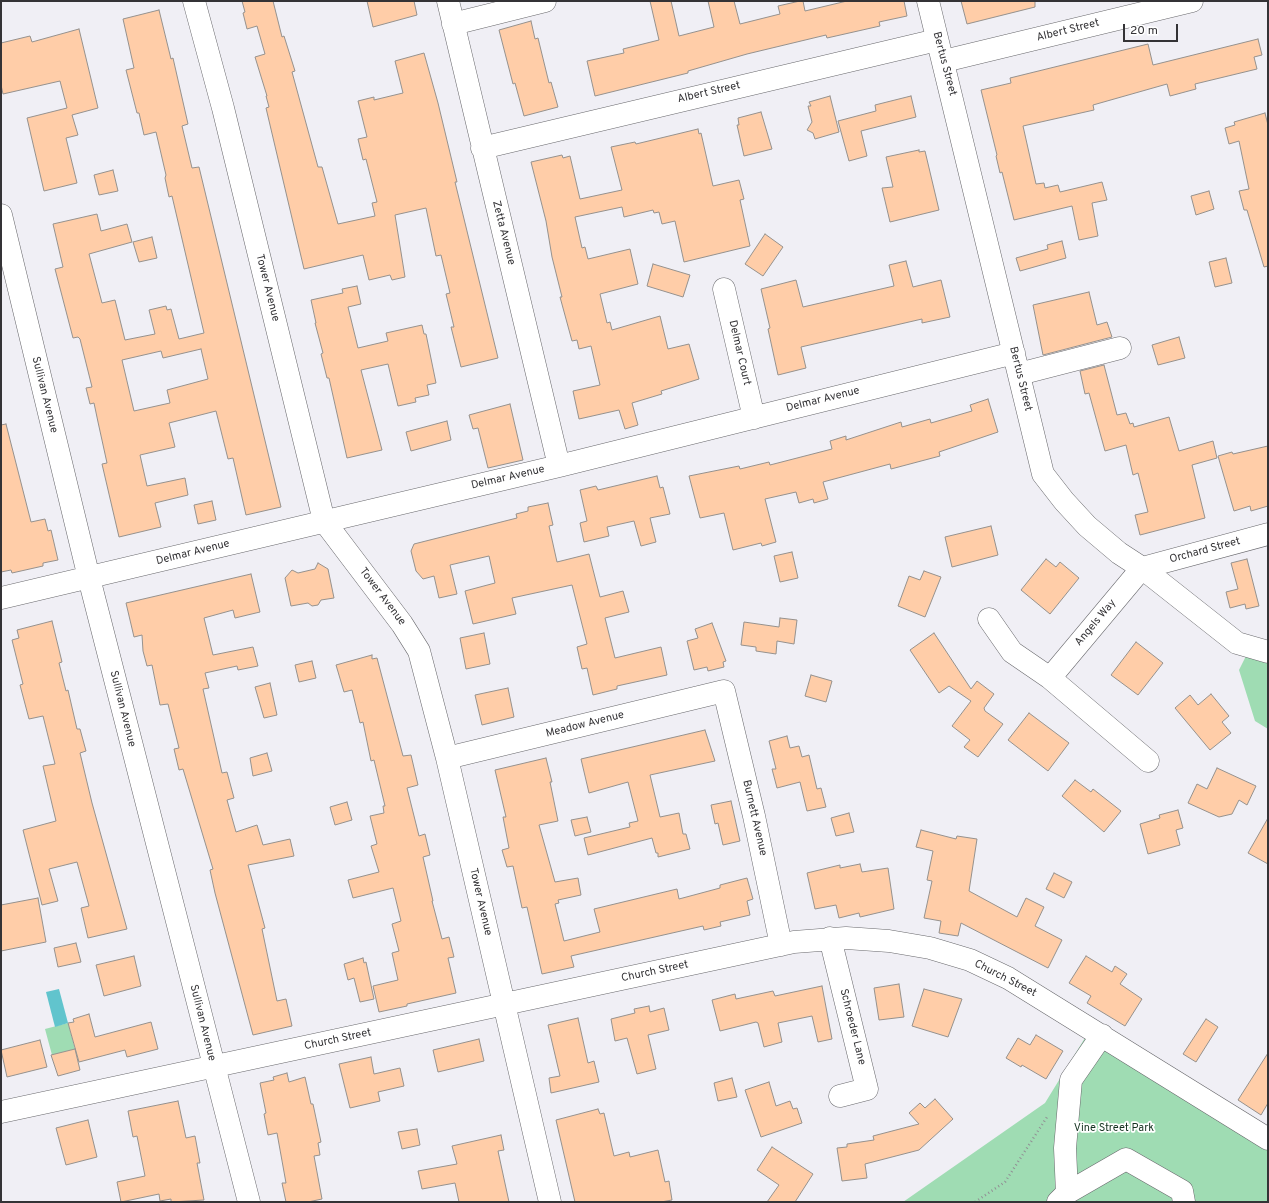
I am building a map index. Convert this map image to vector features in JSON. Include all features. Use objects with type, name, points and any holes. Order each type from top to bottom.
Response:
[{"type":"street","name":"Tower Avenue","points":[[194,1],[223,108],[324,521],[402,624],[419,651],[447,758],[550,1202]]},
{"type":"street","name":"Zetta Avenue","points":[[448,1],[559,466]]},
{"type":"street","points":[[453,24],[545,1]]},
{"type":"street","name":"Bertus Street","points":[[928,1],[937,40],[944,61],[1043,474],[1064,501],[1087,526],[1119,553],[1142,568],[1238,643],[1268,652]]},
{"type":"street","name":"Albert Street","points":[[944,61],[1192,1]]},
{"type":"street","name":"Albert Street","points":[[482,148],[937,40]]},
{"type":"street","name":"Sullivan Avenue","points":[[1,215],[89,578],[213,1067],[249,1202]]},
{"type":"street","name":"Delmar Court","points":[[724,289],[754,418]]},
{"type":"street","points":[[1019,374],[1120,348]]},
{"type":"street","name":"Delmar Avenue","points":[[1,598],[559,466],[1014,353]]},
{"type":"street","name":"Orchard Street","points":[[1142,568],[1268,534]]},
{"type":"street","name":"Angels Way","points":[[1050,678],[1142,568]]},
{"type":"street","points":[[989,619],[1012,652],[1050,678],[1148,761]]},
{"type":"street","name":"Meadow Avenue","points":[[447,758],[724,691]]},
{"type":"street","name":"Burnett Avenue","points":[[724,691],[754,816],[781,945]]},
{"type":"street","name":"Church Street","points":[[1,1112],[781,945],[830,938],[888,941],[930,948],[970,960],[1008,978],[1268,1139]]},
{"type":"street","name":"Schroeder Lane","points":[[830,938],[867,1089],[840,1096]]},
{"type":"street","points":[[1062,1197],[1071,1080],[1102,1035]]},
{"type":"street","points":[[1062,1197],[1126,1159],[1182,1192],[1184,1202]]},
{"type":"path","points":[[975,1202],[1004,1182],[1050,1112]]},
{"type":"green space","points":[[1250,648],[1268,652],[1268,729],[1255,721],[1239,670]]},
{"type":"green space","points":[[68,1023],[75,1049],[52,1055],[45,1029]]},
{"type":"green space","name":"Vine Street Park","points":[[1091,1028],[1268,1139],[1268,1202],[903,1202],[1045,1103]]},
{"type":"water","points":[[59,989],[68,1023],[55,1027],[46,992]]},
{"type":"building","points":[[242,1],[273,1],[282,37],[284,36],[295,71],[292,72],[318,167],[322,167],[338,224],[375,216],[372,203],[377,202],[366,159],[363,160],[358,139],[367,137],[358,101],[374,97],[374,100],[403,93],[395,61],[424,53],[438,103],[457,182],[455,182],[498,358],[461,367],[451,327],[454,327],[446,294],[450,293],[441,255],[436,256],[426,208],[395,215],[405,277],[392,280],[390,275],[369,280],[363,255],[304,269],[266,108],[269,107],[267,96],[255,57],[265,54],[257,26],[247,29]]},
{"type":"building","points":[[367,1],[414,1],[417,15],[373,27]]},
{"type":"building","points":[[650,1],[671,1],[679,36],[714,27],[708,1],[734,1],[740,24],[780,14],[778,6],[800,1],[803,1],[805,11],[847,1],[904,1],[907,16],[879,22],[880,26],[827,38],[826,35],[747,54],[688,71],[688,73],[595,96],[587,61],[624,53],[623,49],[659,40]]},
{"type":"building","points":[[961,1],[1035,1],[1035,7],[967,24]]},
{"type":"building","points":[[159,10],[171,59],[173,58],[188,124],[182,126],[192,168],[199,167],[281,507],[246,515],[233,458],[228,459],[216,411],[169,423],[175,447],[140,455],[147,486],[185,478],[188,495],[155,503],[161,527],[119,537],[102,464],[107,463],[94,403],[90,404],[86,388],[92,387],[80,339],[78,337],[73,338],[55,269],[63,267],[53,224],[97,214],[101,231],[127,224],[132,242],[89,254],[102,303],[115,300],[125,340],[155,334],[149,310],[166,306],[167,310],[171,309],[179,339],[204,333],[172,196],[169,197],[165,178],[166,175],[156,132],[144,135],[139,113],[137,113],[126,70],[134,68],[123,19]],"holes":[[[201,349],[208,379],[167,390],[170,403],[134,411],[122,360],[161,351],[163,358]]]},
{"type":"building","points":[[531,21],[535,39],[538,38],[549,83],[551,82],[558,107],[524,116],[515,83],[513,84],[499,30]]},
{"type":"building","points":[[79,29],[98,108],[72,115],[78,135],[66,138],[77,183],[44,191],[27,118],[67,108],[60,81],[3,94],[1,85],[1,43],[30,36],[32,42]]},
{"type":"building","points":[[1258,39],[1262,55],[1254,57],[1257,69],[1195,84],[1196,89],[1170,96],[1167,84],[1093,105],[1094,110],[1023,126],[1036,184],[1044,183],[1045,188],[1058,185],[1060,192],[1102,182],[1107,200],[1092,203],[1098,236],[1079,240],[1072,206],[1014,220],[1002,172],[1000,173],[981,90],[1011,83],[1010,78],[1148,44],[1153,65]]},
{"type":"building","points":[[830,96],[839,132],[815,139],[813,133],[807,130],[812,122],[808,106],[811,106],[809,102]]},
{"type":"building","points":[[911,96],[916,117],[861,131],[867,156],[849,161],[838,121],[876,111],[875,105]]},
{"type":"building","points":[[761,112],[772,149],[744,156],[737,125],[739,125],[738,118]]},
{"type":"building","points":[[1265,113],[1268,125],[1268,266],[1264,267],[1247,210],[1244,210],[1239,191],[1249,189],[1239,141],[1229,144],[1225,128],[1235,125],[1234,122]]},
{"type":"building","points":[[698,129],[699,134],[701,133],[713,186],[739,180],[744,199],[740,200],[750,246],[684,262],[675,221],[662,224],[659,212],[654,213],[653,210],[624,217],[622,207],[575,217],[582,248],[585,247],[588,259],[630,249],[638,284],[600,294],[607,323],[610,322],[612,330],[660,316],[668,349],[689,344],[699,379],[661,391],[662,394],[632,403],[638,425],[625,429],[619,410],[579,419],[573,391],[600,385],[591,346],[579,349],[577,340],[572,341],[560,297],[562,297],[552,257],[546,221],[531,162],[562,155],[563,158],[570,156],[580,199],[622,190],[611,147],[635,142],[636,144]]},
{"type":"building","points":[[919,150],[919,152],[925,151],[939,210],[890,222],[882,188],[893,187],[886,157]]},
{"type":"building","points":[[113,170],[118,191],[99,195],[94,175]]},
{"type":"building","points":[[1209,191],[1214,209],[1196,215],[1191,196]]},
{"type":"building","points":[[765,234],[783,247],[763,276],[745,264]]},
{"type":"building","points":[[152,237],[157,258],[139,262],[133,242]]},
{"type":"building","points":[[1062,241],[1066,258],[1020,271],[1016,258],[1048,249],[1047,245]]},
{"type":"building","points":[[1226,258],[1232,283],[1215,287],[1209,262]]},
{"type":"building","points":[[906,261],[913,287],[941,280],[950,317],[922,323],[922,319],[801,347],[806,368],[778,375],[768,329],[770,328],[761,289],[796,280],[803,307],[894,286],[889,265]]},
{"type":"building","points":[[653,264],[690,275],[683,297],[647,286]]},
{"type":"building","points":[[357,286],[361,304],[348,307],[358,348],[388,341],[386,333],[422,325],[424,334],[426,334],[436,383],[427,385],[429,395],[415,398],[416,402],[398,406],[388,364],[361,370],[382,450],[347,458],[329,378],[327,378],[321,354],[323,353],[311,300],[343,293],[342,289]]},
{"type":"building","points":[[1089,292],[1097,325],[1107,322],[1112,337],[1043,355],[1033,305]]},
{"type":"building","points":[[1179,337],[1185,358],[1158,365],[1152,345]]},
{"type":"building","points":[[1104,365],[1117,415],[1126,413],[1130,424],[1133,423],[1134,427],[1169,417],[1179,451],[1213,441],[1217,458],[1192,465],[1205,518],[1140,535],[1135,515],[1148,512],[1138,473],[1133,475],[1126,445],[1105,451],[1089,393],[1085,394],[1080,371]]},
{"type":"building","points":[[988,399],[998,432],[939,452],[940,456],[891,469],[890,464],[823,482],[828,499],[814,503],[813,499],[799,503],[796,492],[765,499],[776,542],[762,546],[761,543],[733,550],[724,513],[700,518],[689,476],[739,466],[740,469],[769,462],[770,465],[832,449],[830,441],[846,436],[846,440],[901,422],[902,427],[930,419],[931,423],[972,411],[970,405]]},
{"type":"building","points":[[510,404],[523,460],[488,468],[478,428],[473,429],[469,415]]},
{"type":"building","points":[[447,421],[451,440],[411,451],[406,432]]},
{"type":"building","points":[[6,424],[31,522],[45,519],[48,531],[51,530],[58,560],[43,563],[43,566],[12,573],[11,570],[1,572],[1,425]]},
{"type":"building","points":[[1268,446],[1268,506],[1251,511],[1250,506],[1234,511],[1218,456]]},
{"type":"building","points":[[657,476],[660,488],[663,487],[670,514],[650,518],[656,542],[641,546],[634,521],[607,527],[609,536],[584,542],[580,523],[587,521],[580,490],[596,486],[598,490]]},
{"type":"building","points":[[212,501],[216,520],[198,524],[194,505]]},
{"type":"building","points":[[548,503],[553,525],[549,526],[557,562],[589,554],[600,597],[623,591],[629,612],[605,618],[615,658],[661,647],[667,675],[617,686],[617,689],[593,695],[587,668],[582,669],[577,647],[587,644],[572,585],[512,598],[516,614],[473,624],[465,591],[495,583],[489,556],[450,565],[457,594],[439,598],[434,576],[423,579],[416,571],[411,551],[414,544],[517,518],[516,514],[528,511],[528,507]]},
{"type":"building","points":[[991,526],[998,555],[952,567],[945,537]]},
{"type":"building","points":[[792,552],[798,578],[780,582],[774,556]]},
{"type":"building","points":[[1046,559],[1056,567],[1060,562],[1079,578],[1050,614],[1021,590]]},
{"type":"building","points":[[1247,559],[1259,606],[1246,609],[1245,604],[1230,608],[1226,592],[1238,589],[1231,563]]},
{"type":"building","points":[[318,563],[328,569],[334,598],[321,600],[318,605],[312,606],[308,603],[291,606],[285,578],[292,570],[298,573],[315,569]]},
{"type":"building","points":[[924,571],[941,577],[925,617],[898,606],[909,576],[920,580]]},
{"type":"building","points":[[251,574],[260,612],[235,618],[233,610],[204,618],[213,655],[253,647],[258,666],[238,670],[237,666],[205,673],[209,688],[203,689],[222,773],[227,772],[234,798],[227,800],[236,832],[257,825],[263,845],[290,839],[294,856],[248,865],[265,928],[262,929],[277,1001],[286,999],[292,1026],[253,1035],[215,893],[210,870],[213,869],[183,769],[179,770],[174,749],[179,748],[168,704],[160,705],[152,665],[147,666],[143,651],[142,635],[134,637],[126,603]]},
{"type":"building","points":[[780,618],[797,620],[794,644],[777,641],[776,654],[756,651],[756,647],[741,645],[744,622],[779,627]]},
{"type":"building","points":[[52,621],[62,662],[59,663],[66,691],[68,690],[77,729],[80,729],[86,751],[80,753],[92,803],[127,929],[88,938],[81,908],[89,906],[77,862],[49,869],[58,901],[42,905],[23,830],[56,821],[43,766],[55,764],[43,716],[29,719],[20,685],[23,684],[12,640],[19,638],[17,630]]},
{"type":"building","points":[[712,623],[726,661],[723,662],[724,667],[708,671],[707,667],[694,670],[687,641],[698,638],[695,629]]},
{"type":"building","points":[[484,633],[490,664],[466,669],[460,638]]},
{"type":"building","points":[[934,633],[971,689],[977,681],[994,694],[984,708],[985,711],[1003,724],[978,757],[964,747],[970,740],[952,726],[971,701],[949,686],[939,693],[910,650]]},
{"type":"building","points":[[1136,642],[1163,663],[1138,695],[1111,675]]},
{"type":"building","points":[[372,655],[372,659],[377,658],[403,756],[411,755],[418,785],[407,788],[419,836],[425,834],[430,855],[423,857],[442,939],[449,937],[454,957],[448,958],[456,993],[379,1012],[373,986],[398,980],[392,953],[399,951],[392,924],[401,921],[393,888],[353,898],[348,880],[379,872],[371,846],[377,844],[370,816],[384,813],[383,806],[385,806],[374,760],[371,761],[363,722],[360,723],[352,690],[344,692],[336,665]]},
{"type":"building","points":[[312,661],[316,678],[299,682],[295,665]]},
{"type":"building","points":[[811,675],[832,681],[826,702],[805,696]]},
{"type":"building","points":[[270,683],[277,715],[264,718],[255,687]]},
{"type":"building","points":[[508,688],[514,717],[482,725],[475,695]]},
{"type":"building","points":[[1211,694],[1229,716],[1222,722],[1231,733],[1210,750],[1175,708],[1190,695],[1198,705]]},
{"type":"building","points":[[1029,713],[1069,743],[1048,771],[1008,740]]},
{"type":"building","points":[[705,730],[715,761],[650,775],[660,817],[679,813],[683,834],[686,834],[690,849],[658,857],[658,853],[656,853],[652,838],[588,855],[584,838],[630,827],[629,823],[638,821],[628,782],[589,793],[581,759]]},
{"type":"building","points":[[787,736],[790,748],[799,746],[802,757],[809,755],[817,789],[821,788],[826,807],[807,811],[800,782],[777,788],[772,769],[776,769],[769,741]]},
{"type":"building","points":[[267,753],[272,771],[253,776],[250,758]]},
{"type":"building","points":[[546,758],[552,782],[550,782],[558,821],[539,825],[555,882],[578,878],[581,895],[558,900],[559,903],[555,904],[564,941],[600,932],[594,909],[677,889],[679,899],[720,888],[720,885],[747,878],[753,899],[747,901],[750,915],[720,922],[721,926],[704,930],[703,926],[571,956],[574,967],[542,974],[527,907],[522,908],[513,866],[507,867],[502,850],[509,848],[503,817],[506,817],[495,770]]},
{"type":"building","points":[[1217,768],[1256,786],[1247,805],[1239,800],[1232,814],[1219,817],[1188,803],[1197,784],[1207,789]]},
{"type":"building","points":[[1075,780],[1091,792],[1093,789],[1121,811],[1104,832],[1062,796]]},
{"type":"building","points":[[731,801],[740,841],[723,845],[718,823],[715,824],[711,805]]},
{"type":"building","points":[[347,802],[352,820],[335,825],[330,807]]},
{"type":"building","points":[[1178,810],[1183,828],[1176,830],[1180,845],[1148,854],[1140,824],[1160,818],[1159,815]]},
{"type":"building","points":[[849,813],[854,832],[836,836],[831,818]]},
{"type":"building","points":[[587,817],[591,832],[575,836],[571,820]]},
{"type":"building","points":[[1268,818],[1268,864],[1248,853]]},
{"type":"building","points":[[921,830],[956,839],[957,836],[977,839],[969,891],[1017,917],[1026,898],[1044,907],[1035,926],[1062,940],[1048,968],[961,923],[958,936],[939,933],[941,921],[924,918],[932,881],[927,880],[933,851],[916,847]]},
{"type":"building","points":[[860,864],[862,872],[888,868],[894,909],[860,917],[859,913],[839,918],[836,905],[815,909],[807,873],[840,865],[840,868]]},
{"type":"building","points":[[1054,873],[1072,882],[1064,898],[1046,889]]},
{"type":"building","points":[[38,898],[46,942],[1,951],[1,905]]},
{"type":"building","points":[[76,943],[81,962],[58,967],[54,948]]},
{"type":"building","points":[[134,956],[141,986],[104,996],[96,965]]},
{"type":"building","points":[[1086,956],[1112,972],[1115,966],[1127,974],[1120,984],[1142,999],[1125,1026],[1087,1003],[1091,996],[1069,983]]},
{"type":"building","points":[[363,958],[364,963],[366,962],[374,999],[360,1002],[354,978],[348,980],[344,964]]},
{"type":"building","points":[[899,984],[904,1017],[879,1020],[874,988]]},
{"type":"building","points":[[822,986],[832,1039],[818,1042],[812,1016],[778,1023],[782,1042],[764,1047],[758,1023],[756,1022],[720,1031],[712,1000],[735,994],[736,999],[773,991],[775,996]]},
{"type":"building","points":[[924,989],[962,999],[948,1037],[912,1026]]},
{"type":"building","points":[[649,1006],[650,1012],[664,1008],[669,1030],[648,1035],[656,1069],[637,1074],[627,1038],[615,1041],[611,1019],[635,1013],[634,1009]]},
{"type":"building","points":[[89,1014],[95,1037],[151,1022],[158,1049],[127,1057],[125,1050],[79,1062],[68,1023],[74,1022],[73,1019]]},
{"type":"building","points":[[578,1018],[588,1063],[594,1061],[599,1082],[551,1093],[549,1078],[560,1076],[548,1025]]},
{"type":"building","points":[[1206,1019],[1218,1027],[1196,1062],[1183,1054]]},
{"type":"building","points":[[1036,1035],[1063,1051],[1046,1079],[1022,1065],[1021,1067],[1006,1058],[1018,1038],[1030,1045]]},
{"type":"building","points":[[479,1039],[484,1061],[438,1072],[433,1050]]},
{"type":"building","points":[[40,1040],[47,1067],[7,1077],[1,1050]]},
{"type":"building","points":[[75,1049],[80,1070],[58,1076],[51,1055]]},
{"type":"building","points":[[1268,1053],[1268,1103],[1261,1115],[1238,1100]]},
{"type":"building","points":[[371,1057],[374,1074],[400,1068],[404,1086],[378,1092],[380,1101],[350,1108],[339,1064]]},
{"type":"building","points":[[287,1073],[289,1082],[305,1077],[311,1104],[313,1104],[321,1142],[318,1143],[320,1155],[314,1156],[322,1199],[308,1202],[286,1202],[282,1183],[286,1183],[277,1133],[268,1135],[264,1114],[266,1113],[260,1083],[274,1080],[273,1077]]},
{"type":"building","points":[[732,1078],[737,1097],[718,1101],[714,1083]]},
{"type":"building","points":[[769,1082],[776,1106],[790,1101],[793,1109],[797,1108],[802,1123],[761,1137],[745,1090]]},
{"type":"building","points":[[935,1099],[953,1119],[919,1150],[865,1164],[867,1178],[842,1181],[837,1148],[847,1147],[847,1144],[874,1140],[873,1136],[919,1124],[909,1113],[920,1103],[925,1108]]},
{"type":"building","points":[[178,1101],[186,1138],[195,1136],[200,1163],[197,1163],[204,1200],[171,1202],[171,1199],[160,1201],[159,1194],[121,1202],[117,1182],[145,1176],[137,1136],[133,1137],[128,1111]]},
{"type":"building","points":[[598,1109],[600,1114],[604,1113],[614,1156],[629,1152],[630,1157],[658,1150],[665,1182],[669,1181],[672,1200],[661,1202],[575,1202],[556,1120]]},
{"type":"building","points":[[88,1120],[97,1157],[66,1165],[56,1128]]},
{"type":"building","points":[[417,1129],[420,1145],[402,1149],[398,1132]]},
{"type":"building","points":[[501,1135],[504,1150],[498,1151],[509,1202],[459,1202],[455,1183],[422,1189],[418,1171],[457,1164],[452,1146]]},
{"type":"building","points":[[772,1147],[813,1174],[795,1202],[767,1202],[779,1185],[757,1170]]}]
